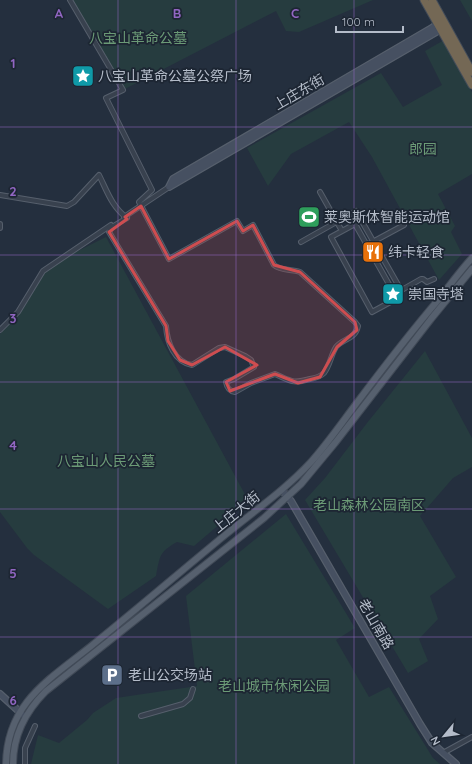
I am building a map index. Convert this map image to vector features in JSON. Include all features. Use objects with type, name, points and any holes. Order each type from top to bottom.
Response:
[{"type":"highway","points":[[424,0],[472,72]]},
{"type":"highway","points":[[432,0],[442,25],[472,85]]},
{"type":"main road","name":"上庄东街","points":[[169,187],[173,179],[425,32],[442,25]]},
{"type":"main road","name":"上庄大街","points":[[6,764],[7,743],[13,726],[30,697],[42,685],[119,624],[186,567],[282,490],[322,449],[391,358],[472,258]]},
{"type":"main road","name":"上庄大街","points":[[13,764],[15,744],[21,727],[35,702],[46,691],[264,518],[288,497],[301,484],[335,443],[431,319],[472,269]]},
{"type":"main road","name":"老山南路","points":[[282,490],[288,497],[420,724],[432,742],[456,764]]},
{"type":"main road","points":[[0,695],[26,717]]},
{"type":"street","points":[[0,195],[67,206],[74,202],[99,175],[103,186],[118,212],[127,218],[112,227],[109,232],[166,326],[168,340],[180,360],[186,364],[192,365],[219,348],[225,347],[245,356],[253,364],[254,367],[226,382],[230,391],[234,392],[251,383],[275,374],[298,383],[320,376],[325,372],[337,347],[355,335],[357,330],[358,326],[355,322],[300,272],[278,269],[274,265],[253,225],[243,231],[237,221],[169,259],[139,202],[152,190],[106,98],[123,90],[70,0]]},
{"type":"street","name":"上庄东街","points":[[0,330],[18,312],[39,275],[43,271],[169,187]]},
{"type":"street","points":[[320,192],[342,231]]},
{"type":"street","points":[[301,242],[356,211],[400,291]]},
{"type":"street","points":[[400,291],[392,289],[355,224],[331,237],[372,312],[396,298],[400,291],[421,279],[427,282],[434,279]]},
{"type":"street","points":[[367,245],[404,225]]},
{"type":"street","points":[[141,716],[183,704],[190,698],[193,689]]},
{"type":"street","points":[[25,764],[25,748],[35,726]]},
{"type":"street","points":[[443,753],[472,738]]},
{"type":"highlighted area","points":[[141,206],[169,259],[237,221],[243,231],[253,225],[274,265],[300,272],[355,322],[357,330],[337,347],[320,377],[298,383],[275,374],[230,391],[226,382],[257,365],[225,347],[192,365],[180,360],[168,341],[166,326],[109,232],[127,219],[125,217]]},
{"type":"green space","name":"八宝山革命公墓","points":[[70,0],[373,0],[299,32],[286,31],[276,11],[123,90]]},
{"type":"green space","points":[[460,0],[472,0],[472,21]]},
{"type":"green space","name":"郎园","points":[[444,40],[472,92],[472,174],[438,194],[455,226],[451,232],[462,254],[439,280],[372,157],[349,122],[291,154],[268,186],[247,148],[381,73],[403,107],[442,85],[425,51]]},
{"type":"green space","name":"八宝山人民公墓","points":[[106,237],[248,500],[194,546],[177,542],[167,549],[161,555],[156,576],[108,609],[34,555],[0,512],[0,334],[18,315],[41,275],[72,254]]},
{"type":"green space","name":"老山森林公园南区","points":[[425,351],[472,438],[472,467],[453,478],[420,516],[456,577],[430,596],[438,619],[419,639],[428,661],[408,673],[305,500],[325,478]]},
{"type":"green space","name":"老山城市休闲公园","points":[[286,514],[355,628],[336,640],[369,697],[389,687],[433,758],[440,764],[31,764],[38,735],[59,743],[87,720],[93,713],[116,698],[197,686],[186,596]]},
{"type":"place","name":"八宝山革命公墓公祭广场","points":[[83,76]]},
{"type":"place","name":"莱奥斯体智能运动馆","points":[[309,217]]},
{"type":"place","name":"纬卡轻食","points":[[373,252]]},
{"type":"place","name":"崇国寺塔","points":[[393,294]]},
{"type":"place","name":"老山公交场站","points":[[112,675]]}]
